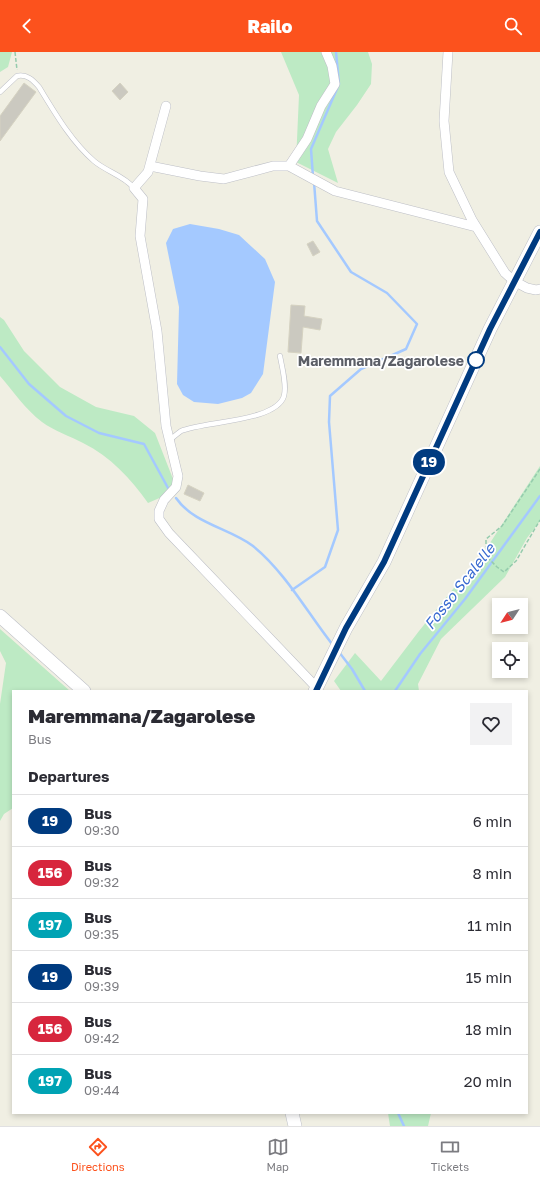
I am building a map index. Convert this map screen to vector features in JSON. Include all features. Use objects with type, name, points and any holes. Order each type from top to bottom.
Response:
[{"type":"main road","points":[[316,689],[346,628],[384,562],[490,329],[540,232]]},
{"type":"main road","points":[[0,616],[83,690]]},
{"type":"main road","points":[[292,1114],[295,1126]]},
{"type":"street","points":[[289,166],[307,139],[321,106],[335,84],[332,66],[326,52]]},
{"type":"street","points":[[448,52],[444,121],[449,172],[476,228],[505,273],[514,281],[528,288],[536,290],[540,289]]},
{"type":"street","points":[[166,106],[148,172],[134,188],[143,199],[140,236],[157,331],[169,441],[177,468],[178,480],[176,487],[164,500],[159,511],[161,523],[316,689]]},
{"type":"street","points":[[150,166],[224,179],[273,166],[289,166],[335,191],[476,228]]},
{"type":"lane","points":[[0,92],[17,76],[26,76],[35,82],[72,136],[87,154],[106,169],[127,179],[134,188]]},
{"type":"lane","points":[[169,441],[188,429],[238,420],[272,409],[279,405],[285,391],[280,356]]},
{"type":"path","points":[[15,52],[17,76]]},
{"type":"path","points":[[540,469],[502,526],[486,539],[486,556],[504,572],[516,561],[540,520]]},
{"type":"green space","points":[[0,52],[12,52],[8,67],[0,72]]},
{"type":"green space","points":[[281,52],[368,52],[372,64],[371,84],[336,132],[328,149],[338,183],[296,162],[299,95]]},
{"type":"green space","points":[[0,317],[4,320],[24,351],[60,387],[96,407],[134,416],[155,433],[173,479],[173,487],[164,496],[148,503],[127,477],[111,462],[78,440],[47,425],[25,406],[0,376]]},
{"type":"green space","points":[[540,466],[540,521],[527,538],[505,577],[441,639],[418,684],[419,690],[340,690],[334,681],[355,653],[381,681],[419,631],[488,546]]},
{"type":"green space","points":[[0,629],[69,690],[12,690],[12,809],[4,814],[0,821],[0,704],[6,663],[0,651]]},
{"type":"green space","points":[[388,1114],[431,1114],[428,1126],[390,1126]]},
{"type":"water","points":[[190,224],[219,229],[239,235],[265,259],[275,282],[263,374],[251,393],[242,398],[218,404],[194,402],[183,395],[177,384],[179,307],[166,243],[173,229]]},
{"type":"building","points":[[24,83],[36,92],[0,141],[0,116]]},
{"type":"building","points":[[120,83],[128,92],[120,100],[112,91]]},
{"type":"building","points":[[313,241],[320,252],[313,256],[307,244]]},
{"type":"building","points":[[291,305],[305,306],[304,316],[322,319],[320,330],[303,327],[301,353],[288,352]]},
{"type":"building","points":[[188,485],[204,493],[200,501],[184,494]]},
{"type":"waterway","points":[[313,177],[311,149],[339,84],[336,52]]},
{"type":"waterway","points":[[292,590],[325,567],[338,530],[329,422],[330,396],[361,369],[406,349],[417,324],[387,293],[351,272],[317,221],[314,182]]},
{"type":"waterway","points":[[0,347],[29,384],[66,416],[99,433],[144,444],[168,488]]},
{"type":"waterway","name":"Fosso Scalelle","points":[[396,690],[420,654],[465,599],[540,496]]},
{"type":"waterway","points":[[176,498],[183,507],[192,514],[244,540],[265,556],[295,593],[332,644]]},
{"type":"waterway","points":[[339,652],[352,669],[364,690]]},
{"type":"waterway","points":[[398,1114],[404,1126]]},
{"type":"bus line","name":"19","points":[[316,690],[346,628],[384,562],[490,329],[540,232]]},
{"type":"place","name":"Maremmana/Zagarolese","points":[[476,360]]}]
